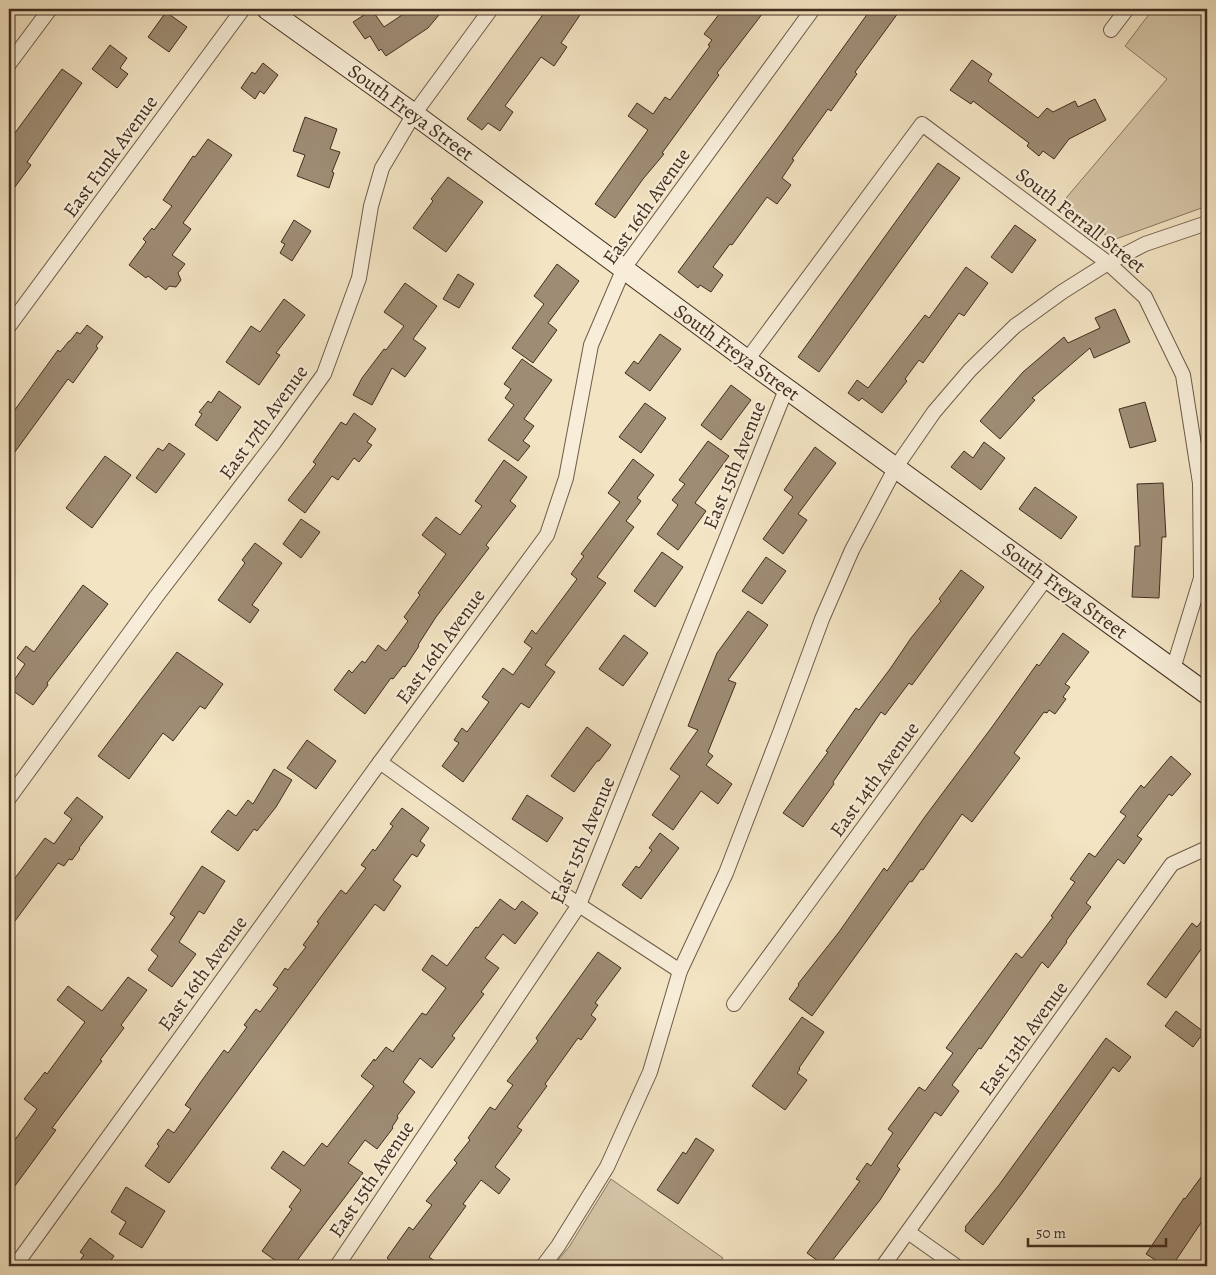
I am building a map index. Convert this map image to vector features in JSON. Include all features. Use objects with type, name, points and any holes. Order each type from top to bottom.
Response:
[{"type":"main road","name":"South Freya Street","points":[[268,9],[1207,694]]},
{"type":"street","points":[[9,64],[50,9]]},
{"type":"street","name":"East Funk Avenue","points":[[9,326],[243,9]]},
{"type":"street","name":"East 17th Avenue","points":[[9,798],[156,597],[274,443],[324,374],[359,278],[372,206],[382,168],[414,114],[491,9]]},
{"type":"street","name":"East 16th Avenue","points":[[15,1266],[547,535],[566,478],[590,344],[624,268],[813,9]]},
{"type":"street","points":[[1111,30],[1127,9]]},
{"type":"street","name":"South Ferrall Street","points":[[747,360],[922,124],[1108,263],[1146,297],[1183,375],[1200,483],[1201,578],[1173,669]]},
{"type":"street","points":[[543,1266],[558,1246],[607,1168],[650,1072],[680,971],[726,873],[782,730],[822,619],[852,550],[896,468],[934,412],[970,370],[1015,326],[1062,292],[1108,263],[1145,244],[1207,223]]},
{"type":"street","name":"East 15th Avenue","points":[[337,1266],[580,905],[787,388]]},
{"type":"street","name":"East 14th Avenue","points":[[734,1004],[1047,577]]},
{"type":"street","points":[[380,762],[580,905],[680,971]]},
{"type":"street","name":"East 13th Avenue","points":[[883,1266],[1172,864],[1207,848]]},
{"type":"street","points":[[908,1232],[956,1266]]},
{"type":"shaded area","points":[[1153,9],[1207,9],[1207,206],[1113,240],[1061,204],[1167,79],[1125,46]]},
{"type":"shaded area","points":[[611,1179],[723,1258],[717,1266],[553,1266],[569,1247]]},
{"type":"building","points":[[411,9],[444,9],[428,28],[386,56],[381,49],[379,51],[370,36],[365,39],[353,22],[372,10],[384,27]]},
{"type":"building","points":[[547,9],[572,9],[580,15],[561,43],[567,47],[554,66],[541,57],[505,106],[513,112],[500,131],[488,123],[482,130],[467,119]]},
{"type":"building","points":[[723,9],[766,9],[717,73],[719,75],[662,153],[664,154],[615,218],[595,204],[648,130],[628,116],[637,103],[653,114],[665,97],[670,100],[710,46],[708,45],[712,40],[704,34]]},
{"type":"building","points":[[871,9],[901,9],[855,72],[857,74],[831,111],[828,109],[792,159],[794,160],[782,178],[791,185],[777,204],[767,197],[732,245],[730,244],[713,267],[723,275],[711,292],[700,285],[698,288],[678,272]]},
{"type":"building","points":[[166,12],[187,27],[169,52],[148,37]]},
{"type":"building","points":[[110,45],[127,58],[120,68],[128,74],[117,88],[92,69]]},
{"type":"building","points":[[972,60],[992,74],[988,81],[1038,118],[1047,108],[1053,112],[1075,101],[1078,107],[1095,99],[1106,120],[1069,139],[1054,159],[1043,151],[1039,156],[1027,146],[1029,143],[973,101],[971,104],[950,90]]},
{"type":"building","points":[[263,63],[278,75],[264,94],[260,91],[255,99],[241,88],[252,72],[255,74]]},
{"type":"building","points":[[62,69],[82,83],[27,162],[31,165],[9,195],[9,141]]},
{"type":"building","points":[[305,117],[337,129],[330,149],[340,152],[332,172],[334,173],[329,188],[297,176],[305,155],[293,151]]},
{"type":"building","points":[[208,139],[232,155],[183,223],[191,229],[172,255],[185,264],[178,273],[181,280],[176,287],[169,286],[166,290],[148,276],[146,278],[129,265],[146,242],[143,239],[152,228],[154,230],[172,206],[163,200],[193,156],[195,157]]},
{"type":"building","points":[[938,163],[960,178],[819,372],[798,357]]},
{"type":"building","points":[[448,177],[483,202],[446,252],[413,228],[433,201],[431,199]]},
{"type":"building","points":[[294,220],[311,231],[292,261],[280,253],[285,244],[281,242]]},
{"type":"building","points":[[1015,225],[1036,240],[1012,273],[991,257]]},
{"type":"building","points":[[557,264],[579,281],[548,323],[557,330],[533,363],[512,348],[544,304],[534,296]]},
{"type":"building","points":[[966,267],[988,283],[964,316],[959,313],[923,363],[919,360],[905,379],[907,381],[882,413],[862,398],[859,401],[848,393],[857,380],[868,388],[925,315],[929,318]]},
{"type":"building","points":[[458,274],[474,284],[459,308],[443,299]]},
{"type":"building","points":[[405,283],[437,306],[413,339],[426,348],[405,377],[392,368],[372,405],[353,395],[362,378],[404,326],[384,312]]},
{"type":"building","points":[[284,299],[305,315],[276,353],[280,355],[259,385],[226,362],[251,326],[260,332]]},
{"type":"building","points":[[1115,309],[1130,342],[1094,358],[1090,348],[1032,398],[1035,400],[1000,439],[980,421],[1023,372],[1064,337],[1068,343],[1100,328],[1095,318]]},
{"type":"building","points":[[87,325],[103,337],[96,346],[98,348],[73,383],[68,379],[9,460],[9,418],[58,350],[60,352],[77,332],[80,334]]},
{"type":"building","points":[[660,334],[681,349],[650,391],[625,373],[634,361],[638,364]]},
{"type":"building","points":[[522,359],[552,380],[524,419],[534,426],[523,441],[530,446],[518,461],[488,440],[514,405],[505,398],[511,389],[504,384]]},
{"type":"building","points":[[731,385],[751,400],[721,440],[701,425]]},
{"type":"building","points":[[219,391],[241,407],[217,441],[195,425],[202,414],[199,412],[208,401],[211,403]]},
{"type":"building","points":[[1145,402],[1156,441],[1130,448],[1119,409]]},
{"type":"building","points":[[645,403],[666,418],[641,453],[619,437]]},
{"type":"building","points":[[354,413],[376,429],[367,442],[372,445],[359,462],[354,458],[338,480],[332,476],[305,513],[288,500],[316,464],[313,462],[341,422],[346,425]]},
{"type":"building","points":[[708,441],[729,456],[695,503],[706,511],[678,550],[657,534],[678,505],[672,500],[685,484],[679,480]]},
{"type":"building","points":[[984,442],[1005,458],[981,490],[951,467],[964,451],[973,458]]},
{"type":"building","points":[[169,443],[185,454],[156,493],[136,478],[158,448],[163,451]]},
{"type":"building","points":[[815,447],[836,463],[798,514],[807,520],[783,554],[763,539],[793,497],[784,490]]},
{"type":"building","points":[[105,456],[131,475],[92,528],[66,508]]},
{"type":"building","points":[[633,459],[654,475],[637,498],[641,501],[626,521],[634,527],[597,577],[606,583],[545,665],[555,672],[529,708],[521,703],[463,782],[442,766],[459,743],[454,740],[462,728],[467,732],[489,702],[482,697],[503,668],[513,675],[532,648],[524,642],[532,630],[536,634],[577,579],[571,574],[584,556],[581,554],[620,502],[608,493]]},
{"type":"building","points":[[504,460],[527,477],[510,501],[516,506],[486,545],[489,548],[436,617],[405,667],[403,666],[393,679],[391,678],[365,714],[334,690],[349,670],[352,673],[362,661],[365,663],[378,645],[386,651],[408,621],[404,617],[420,595],[418,593],[446,554],[422,535],[436,517],[460,535],[482,506],[475,501]]},
{"type":"building","points":[[1163,483],[1166,537],[1162,537],[1159,598],[1132,597],[1135,546],[1140,546],[1137,484]]},
{"type":"building","points":[[1035,487],[1077,517],[1061,539],[1019,509]]},
{"type":"building","points":[[301,519],[320,532],[301,558],[283,544]]},
{"type":"building","points":[[255,543],[282,563],[252,605],[259,610],[250,623],[218,600],[245,563],[242,560]]},
{"type":"building","points":[[662,552],[683,567],[655,607],[634,591]]},
{"type":"building","points":[[766,557],[786,571],[762,604],[742,591]]},
{"type":"building","points":[[961,570],[984,587],[912,685],[909,683],[885,715],[881,712],[833,782],[834,784],[803,827],[783,813],[828,752],[826,751],[856,708],[859,710],[911,638],[941,601],[939,599]]},
{"type":"building","points":[[83,585],[108,604],[47,683],[48,685],[33,705],[9,688],[25,664],[17,658],[26,646],[34,652]]},
{"type":"building","points":[[748,611],[768,625],[728,680],[736,683],[708,752],[713,756],[706,765],[732,784],[718,804],[701,791],[673,830],[652,815],[680,776],[670,769],[698,730],[688,726],[717,653]]},
{"type":"building","points":[[1063,633],[1089,652],[1065,684],[1070,687],[1063,697],[1066,699],[1055,714],[1049,710],[1047,713],[1044,712],[1014,753],[1020,758],[972,822],[962,814],[923,870],[921,869],[912,882],[910,881],[812,1016],[789,999],[798,984],[839,932],[884,868],[887,871],[1037,664],[1039,666]]},
{"type":"building","points":[[624,635],[648,653],[623,686],[599,669]]},
{"type":"building","points":[[177,652],[223,684],[205,709],[200,706],[173,741],[163,733],[129,779],[98,756]]},
{"type":"building","points":[[587,727],[611,745],[574,792],[551,776]]},
{"type":"building","points":[[307,740],[336,761],[316,789],[287,768]]},
{"type":"building","points":[[1171,756],[1191,774],[1172,796],[1169,794],[1137,836],[1142,839],[1124,864],[1118,859],[1086,903],[1091,907],[1067,942],[1048,968],[1042,962],[981,1049],[979,1048],[952,1085],[959,1091],[941,1116],[935,1112],[897,1166],[900,1169],[880,1200],[828,1266],[825,1266],[807,1253],[860,1181],[856,1179],[867,1163],[871,1166],[893,1133],[888,1129],[919,1087],[925,1091],[953,1053],[946,1048],[1016,953],[1022,958],[1053,917],[1051,916],[1075,882],[1070,879],[1089,853],[1095,857],[1126,816],[1120,812],[1141,785],[1144,788]]},
{"type":"building","points":[[274,769],[292,780],[276,807],[257,831],[254,829],[238,851],[211,832],[228,810],[236,816],[248,800],[253,804]]},
{"type":"building","points":[[527,795],[563,818],[547,842],[512,819]]},
{"type":"building","points":[[77,797],[103,817],[72,860],[69,859],[64,866],[58,863],[9,929],[9,886],[45,838],[54,844],[72,819],[64,813]]},
{"type":"building","points":[[402,808],[429,828],[420,841],[425,845],[417,857],[412,854],[393,880],[401,886],[384,911],[375,904],[169,1183],[145,1166],[159,1146],[157,1144],[168,1129],[174,1133],[191,1109],[185,1105],[200,1083],[224,1050],[228,1053],[247,1027],[244,1025],[256,1009],[260,1012],[278,988],[273,985],[285,968],[288,970],[306,947],[303,945],[319,923],[317,922],[341,890],[346,894],[366,868],[361,865],[373,849],[375,851],[393,826],[390,824]]},
{"type":"building","points":[[660,833],[679,848],[641,899],[622,885],[636,866],[639,868],[652,850],[649,848]]},
{"type":"building","points":[[202,866],[225,881],[204,914],[199,911],[179,942],[196,954],[172,987],[148,970],[158,956],[151,950],[175,917],[170,914]]},
{"type":"building","points":[[500,899],[515,910],[522,901],[538,913],[515,944],[503,934],[485,958],[499,968],[481,992],[484,994],[452,1036],[455,1038],[432,1068],[420,1058],[403,1082],[415,1092],[397,1116],[398,1118],[393,1128],[377,1149],[365,1140],[348,1163],[363,1173],[293,1266],[283,1266],[262,1251],[292,1209],[289,1207],[301,1190],[271,1168],[283,1151],[304,1166],[322,1143],[327,1147],[374,1086],[361,1076],[386,1047],[393,1052],[422,1013],[426,1015],[446,988],[422,970],[432,955],[447,966]]},
{"type":"building","points":[[1207,914],[1207,941],[1166,998],[1147,984],[1192,923],[1197,927]]},
{"type":"building","points":[[598,952],[621,968],[595,1003],[598,1005],[591,1015],[596,1019],[581,1040],[578,1038],[545,1084],[547,1086],[517,1127],[522,1130],[495,1167],[510,1179],[499,1194],[481,1180],[463,1204],[466,1206],[429,1257],[442,1266],[398,1266],[387,1258],[409,1227],[413,1230],[432,1205],[426,1201],[457,1163],[454,1160],[470,1140],[468,1138],[490,1107],[495,1110],[513,1085],[507,1081],[538,1041],[536,1038]]},
{"type":"building","points":[[128,977],[147,990],[121,1025],[124,1028],[100,1060],[102,1061],[52,1128],[56,1130],[9,1194],[9,1148],[37,1109],[24,1099],[45,1072],[47,1074],[85,1022],[57,1000],[68,986],[102,1011]]},
{"type":"building","points":[[1176,1011],[1204,1032],[1193,1047],[1165,1026]]},
{"type":"building","points":[[802,1017],[824,1032],[797,1073],[807,1080],[785,1110],[752,1086]]},
{"type":"building","points":[[1106,1038],[1131,1057],[1119,1072],[1113,1067],[983,1245],[965,1231],[965,1227],[999,1185]]},
{"type":"building","points":[[696,1138],[714,1150],[678,1204],[657,1190],[683,1152],[686,1154]]},
{"type":"building","points":[[1207,1169],[1207,1214],[1172,1266],[1165,1266],[1146,1254],[1184,1198]]},
{"type":"building","points":[[126,1187],[165,1211],[142,1248],[119,1234],[126,1222],[111,1212]]},
{"type":"building","points":[[90,1238],[114,1256],[107,1266],[76,1266],[84,1255],[80,1252]]}]
